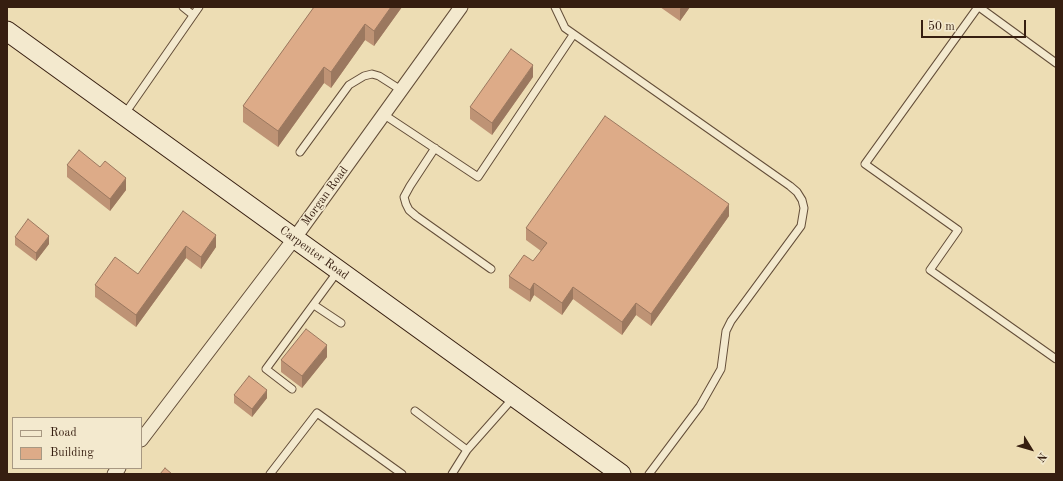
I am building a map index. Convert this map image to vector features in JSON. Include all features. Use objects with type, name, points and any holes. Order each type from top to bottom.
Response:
[{"type":"main road","name":"Carpenter Road","points":[[7,31],[338,271],[622,474]]},
{"type":"street","name":"Morgan Road","points":[[142,439],[294,239],[461,7]]},
{"type":"lane","points":[[183,7],[193,15]]},
{"type":"lane","points":[[124,115],[199,7]]},
{"type":"lane","points":[[555,7],[564,28],[790,186],[797,192],[802,200],[804,208],[801,226],[731,321],[726,331],[721,369],[703,400],[649,474]]},
{"type":"lane","points":[[1056,63],[978,7],[865,164],[958,230],[930,270],[1056,359]]},
{"type":"lane","points":[[384,114],[478,176],[574,35]]},
{"type":"lane","points":[[300,152],[349,85],[364,76],[372,74],[379,76],[401,90]]},
{"type":"lane","points":[[435,148],[404,197],[406,204],[409,210],[416,216],[491,269]]},
{"type":"lane","points":[[292,389],[266,369],[338,271]]},
{"type":"lane","points":[[314,305],[341,323]]},
{"type":"lane","points":[[452,474],[467,450],[514,397]]},
{"type":"lane","points":[[415,411],[467,450]]},
{"type":"lane","points":[[270,474],[317,413],[402,474]]},
{"type":"building","points":[[314,7],[391,7],[374,31],[365,24],[331,72],[324,67],[278,131],[243,106]]},
{"type":"building","points":[[511,49],[533,65],[492,123],[470,107]]},
{"type":"building","points":[[605,116],[729,204],[651,314],[636,303],[622,322],[573,287],[562,303],[534,283],[530,290],[509,276],[524,255],[533,261],[547,243],[526,228]]},
{"type":"building","points":[[79,150],[100,167],[105,161],[126,178],[110,199],[67,165]]},
{"type":"building","points":[[183,211],[216,235],[201,257],[186,246],[136,315],[95,285],[115,257],[138,274]]},
{"type":"building","points":[[28,219],[49,236],[36,253],[15,237]]},
{"type":"building","points":[[306,329],[327,345],[302,376],[281,360]]},
{"type":"building","points":[[249,376],[267,390],[252,409],[234,395]]},
{"type":"building","points":[[165,468],[172,474],[160,474]]}]
